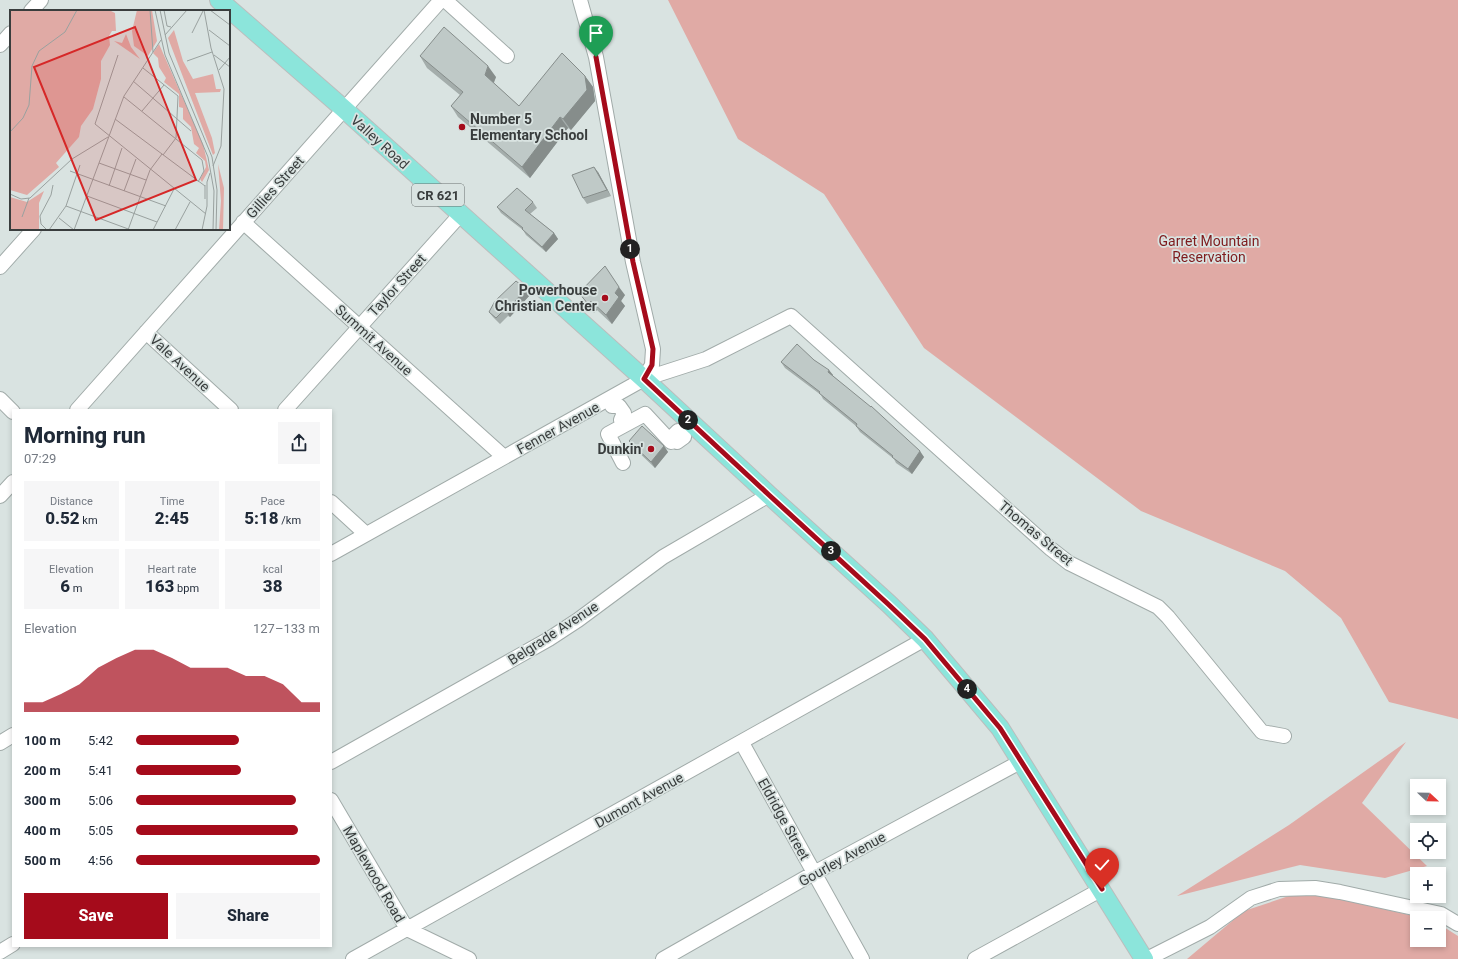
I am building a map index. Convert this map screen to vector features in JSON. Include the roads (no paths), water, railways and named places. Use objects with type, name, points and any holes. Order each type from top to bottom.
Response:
[{"type":"main road","name":"Valley Road","points":[[230,12],[344,109],[644,379],[682,431],[769,495],[925,639],[1000,728],[1146,959]]},
{"type":"street","points":[[32,10],[41,0]]},
{"type":"street","name":"Gillies Street","points":[[78,409],[441,0]]},
{"type":"street","points":[[445,0],[507,56]]},
{"type":"street","points":[[580,0],[596,57],[633,262],[653,349],[652,365],[644,379]]},
{"type":"street","points":[[0,45],[10,34]]},
{"type":"street","name":"Taylor Street","points":[[287,409],[460,215]]},
{"type":"street","name":"Summit Avenue","points":[[243,222],[504,457]]},
{"type":"street","points":[[0,267],[33,230]]},
{"type":"street","name":"Fenner Avenue","points":[[332,553],[504,457],[610,403],[644,379],[706,358],[791,316]]},
{"type":"street","name":"Thomas Street","points":[[791,316],[1051,549],[1069,563],[1158,607],[1168,617],[1262,732],[1284,736]]},
{"type":"street","name":"Vale Avenue","points":[[146,332],[230,409]]},
{"type":"street","points":[[0,400],[12,411]]},
{"type":"street","points":[[610,403],[609,412],[614,420],[622,422]]},
{"type":"street","points":[[623,463],[608,434],[622,422],[645,414],[671,442],[682,431]]},
{"type":"street","points":[[0,496],[12,483]]},
{"type":"street","name":"Belgrade Avenue","points":[[332,761],[549,639],[578,620],[663,557],[769,495]]},
{"type":"street","points":[[332,503],[366,534]]},
{"type":"street","name":"Dumont Avenue","points":[[353,959],[742,743],[925,639]]},
{"type":"street","points":[[0,743],[12,736]]},
{"type":"street","name":"Eldridge Street","points":[[742,743],[862,959]]},
{"type":"street","name":"Gourley Avenue","points":[[663,959],[814,873],[1022,761]]},
{"type":"street","name":"Maplewood Road","points":[[332,802],[406,930],[469,959]]},
{"type":"street","points":[[1146,959],[1210,927],[1251,898],[1280,888],[1315,888],[1340,892],[1441,914],[1458,924]]},
{"type":"street","points":[[975,959],[1102,889]]},
{"type":"street","points":[[0,952],[12,945]]},
{"type":"place","name":"Number 5 Elementary School","points":[[462,127]]},
{"type":"place","name":"Powerhouse Christian Center","points":[[605,298]]},
{"type":"place","name":"Dunkin'","points":[[651,449]]},
{"type":"park label","name":"Garret Mountain Reservation","points":[[1209,250]]}]
